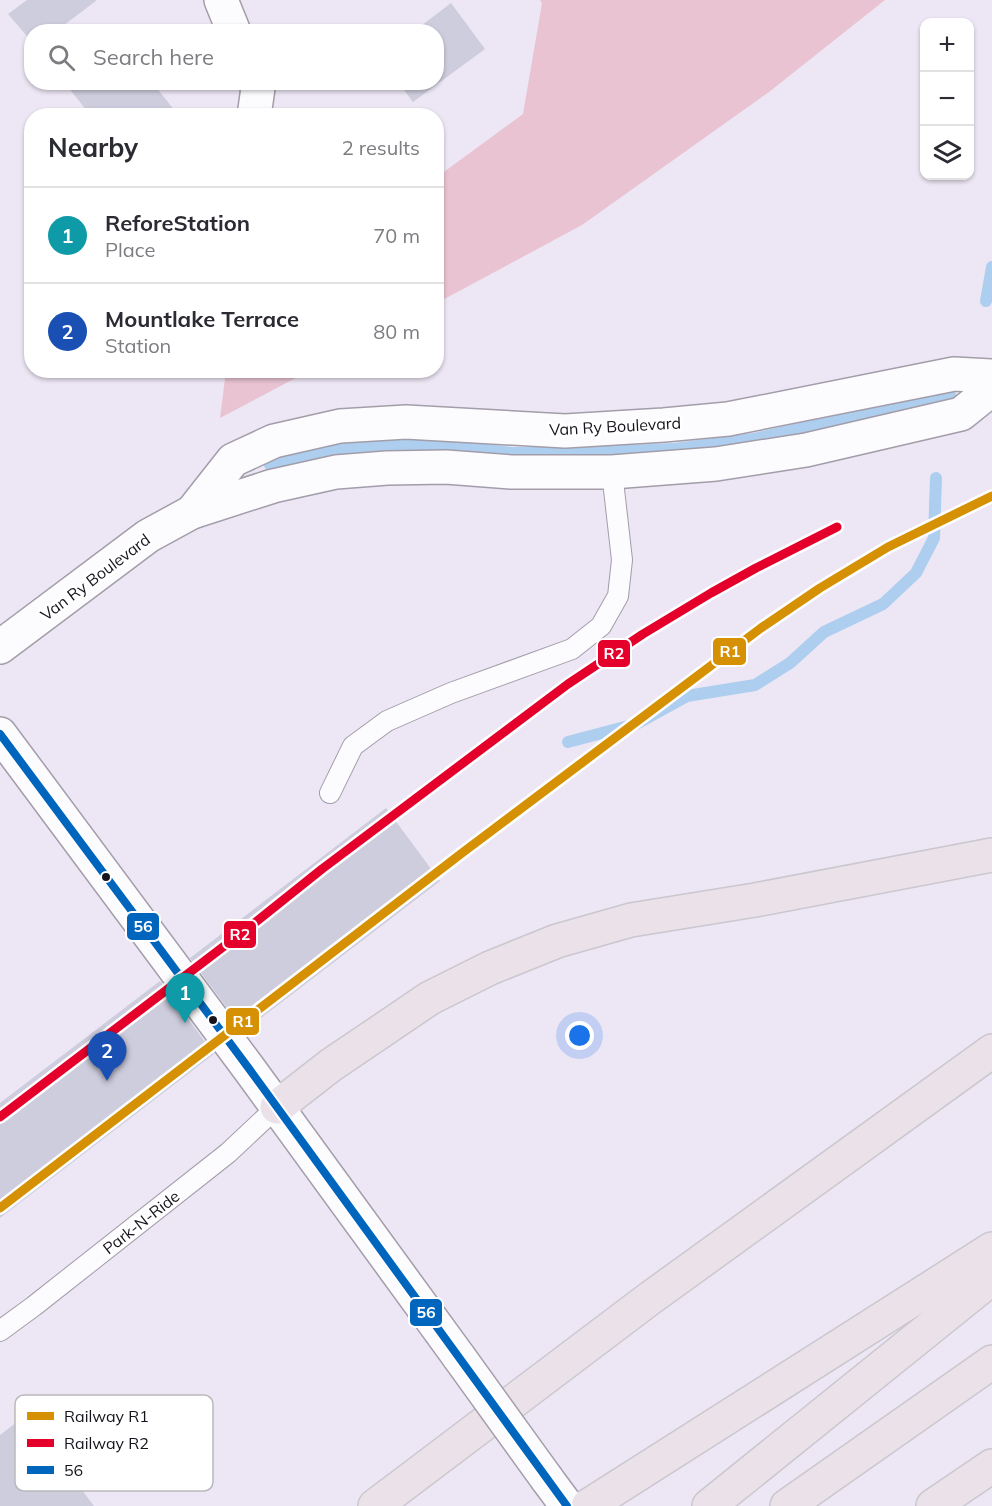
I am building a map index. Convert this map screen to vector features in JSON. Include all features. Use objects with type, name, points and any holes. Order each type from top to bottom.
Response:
[{"type":"highway","points":[[277,1107],[331,1065],[430,998],[490,968],[557,941],[631,920],[755,900],[992,855]]},
{"type":"highway","points":[[375,1506],[649,1299],[992,1051]]},
{"type":"highway","points":[[588,1506],[992,1249]]},
{"type":"highway","points":[[709,1506],[992,1278]]},
{"type":"highway","points":[[787,1506],[992,1362]]},
{"type":"highway","points":[[933,1506],[992,1466]]},
{"type":"street","points":[[221,0],[231,24]]},
{"type":"street","points":[[255,108],[258,90]]},
{"type":"street","name":"Van Ry Boulevard","points":[[192,512],[233,460],[274,441],[340,426],[406,422],[565,431],[664,425],[728,419],[954,374],[992,376]]},
{"type":"street","name":"Van Ry Boulevard","points":[[0,647],[148,536],[192,512],[273,486],[336,472],[387,468],[446,467],[511,472],[612,472],[716,464],[806,450],[961,414],[992,389]]},
{"type":"street","points":[[0,734],[277,1107],[567,1506]]},
{"type":"lane","points":[[330,793],[353,746],[387,721],[451,693],[572,649],[601,626],[618,596],[622,560],[612,472]]},
{"type":"lane","name":"Park-N-Ride","points":[[0,1331],[228,1153],[277,1107]]},
{"type":"shaded area","points":[[540,0],[885,0],[769,92],[582,225],[444,299],[444,172],[523,114],[542,3]]},
{"type":"shaded area","points":[[225,378],[296,378],[220,418]]},
{"type":"building","points":[[27,0],[97,0],[66,24],[24,24],[24,33],[8,14]]},
{"type":"building","points":[[451,3],[485,49],[444,79],[444,24],[423,24]]},
{"type":"building","points":[[70,90],[158,90],[173,108],[85,108]]},
{"type":"building","points":[[404,90],[429,90],[413,102]]},
{"type":"building","points":[[386,808],[440,881],[244,1031],[190,958]]},
{"type":"building","points":[[160,981],[214,1054],[0,1218],[0,1103]]},
{"type":"building","points":[[15,1423],[15,1491],[83,1491],[94,1506],[0,1506],[0,1435]]},
{"type":"waterway","points":[[986,301],[992,267]]},
{"type":"waterway","points":[[270,465],[334,450],[383,445],[442,445],[512,453],[675,449],[754,439],[950,395]]},
{"type":"waterway","points":[[568,742],[636,724],[687,696],[755,685],[790,663],[824,632],[883,604],[916,573],[934,538],[936,478]]},
{"type":"rail line","name":"R1","points":[[0,1208],[462,853],[761,628],[820,588],[888,547],[992,496]]},
{"type":"rail line","name":"R2","points":[[0,1117],[322,869],[568,684],[643,634],[711,593],[837,527]]},
{"type":"transit line","name":"56","points":[[0,734],[250,1070],[567,1506]]},
{"type":"place","name":"ReforeStation","points":[[185,1023]]},
{"type":"place","name":"Mountlake Terrace","points":[[107,1081]]}]
